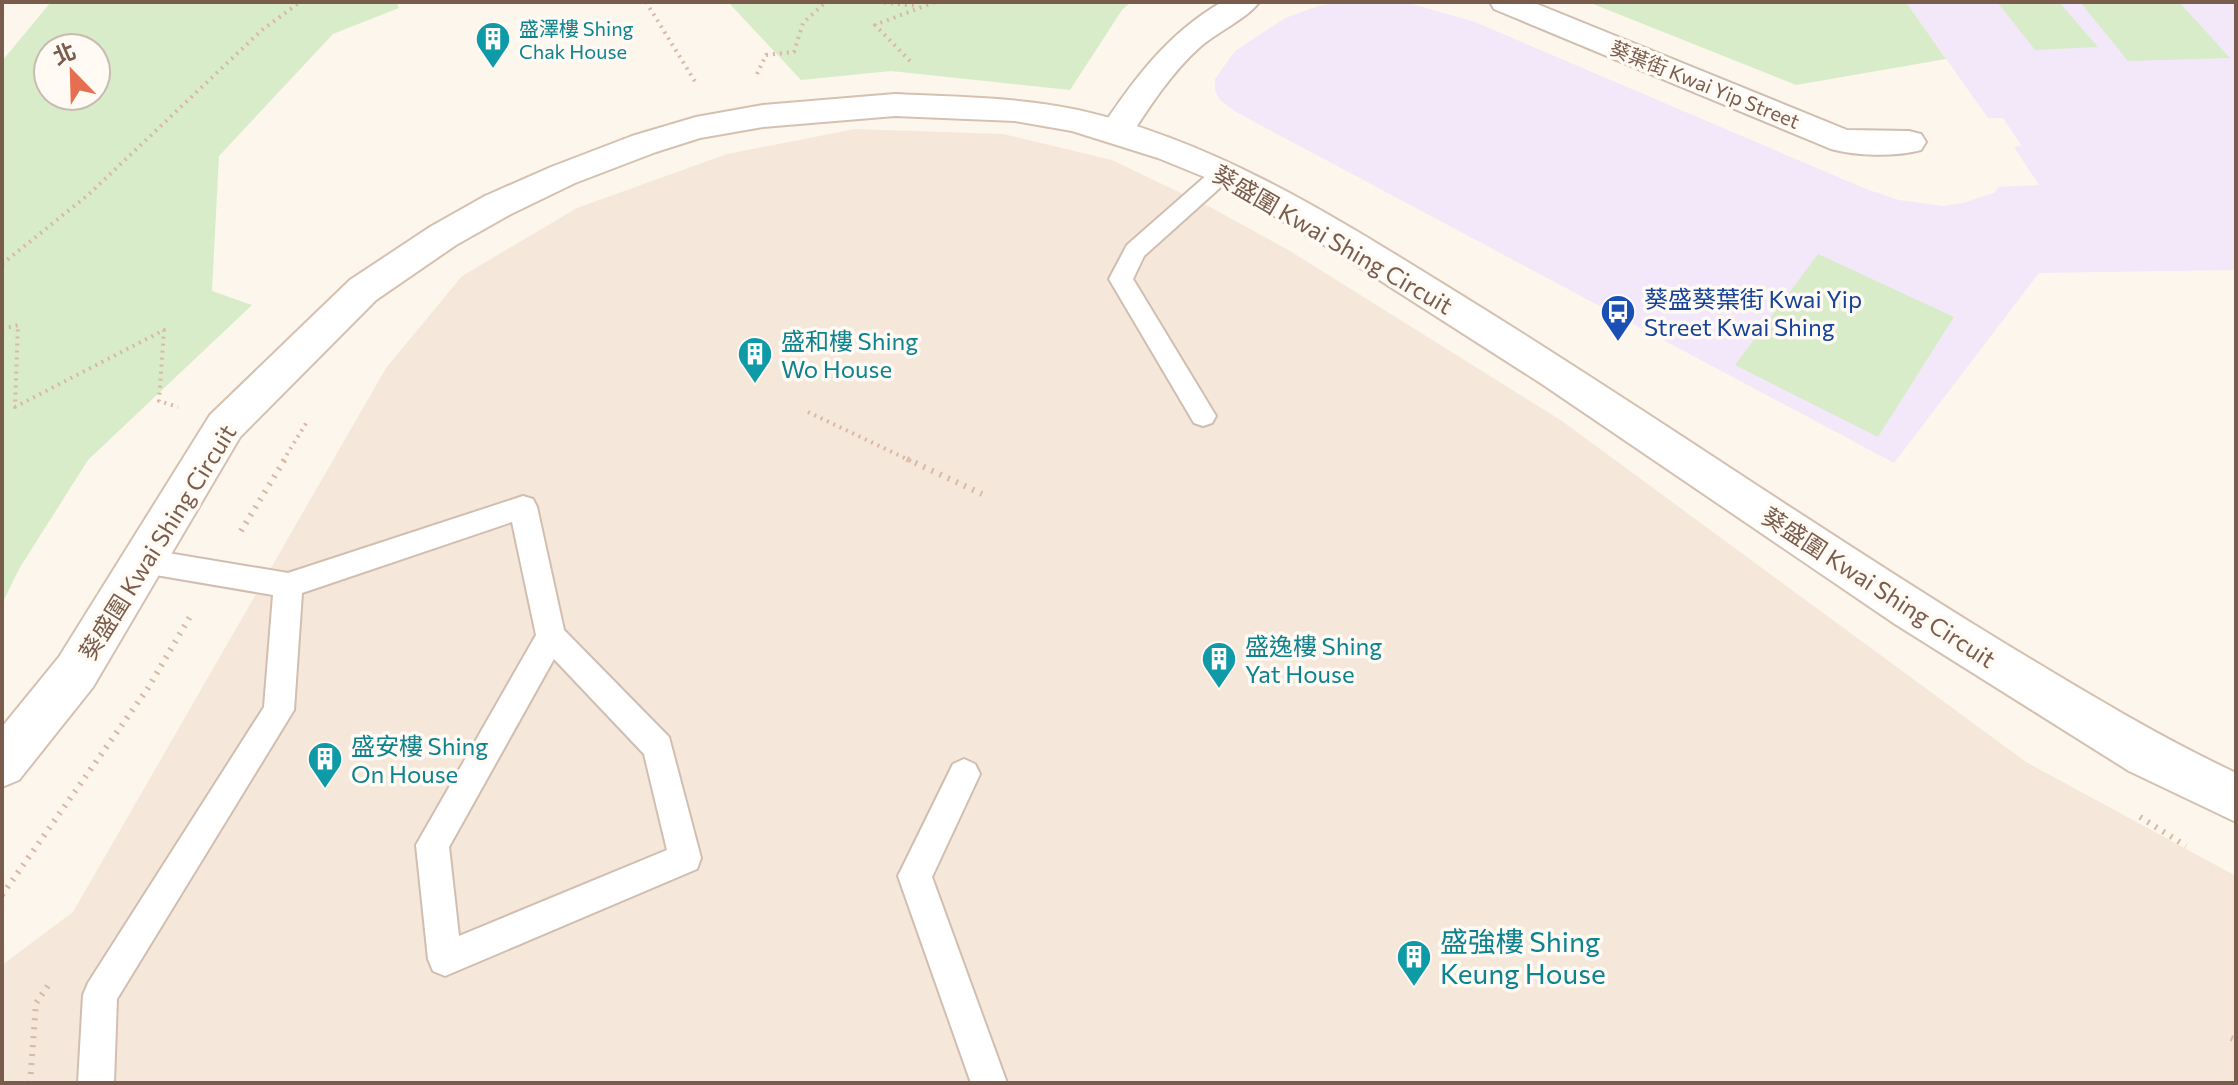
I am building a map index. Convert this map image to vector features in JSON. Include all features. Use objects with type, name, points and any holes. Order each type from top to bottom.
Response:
[{"type":"street","points":[[1116,132],[1141,90],[1181,44],[1244,2]]},
{"type":"street","name":"葵葉街 Kwai Yip Street","points":[[1505,2],[1843,141],[1909,142]]},
{"type":"street","name":"葵盛圍 Kwai Shing Circuit","points":[[2,764],[76,672],[225,426],[363,290],[443,236],[498,205],[563,175],[644,144],[696,128],[827,109],[895,105],[1015,110],[1077,121],[1224,172],[1344,240],[1556,373],[1937,626],[2146,755],[2236,798]]},
{"type":"lane","points":[[1203,416],[1121,279],[1127,262],[1163,223],[1224,172]]},
{"type":"lane","points":[[144,561],[288,585],[523,507],[551,636],[658,747],[685,858],[445,959],[432,845],[551,636]]},
{"type":"lane","points":[[96,1083],[100,995],[279,710],[288,585]]},
{"type":"lane","points":[[964,774],[915,876],[989,1083]]},
{"type":"path","points":[[2,264],[88,195],[262,30],[300,2]]},
{"type":"path","points":[[646,2],[702,93]]},
{"type":"path","points":[[755,78],[766,55],[794,52],[803,23],[826,2]]},
{"type":"path","points":[[877,2],[923,6]]},
{"type":"path","points":[[914,65],[875,25],[935,2]]},
{"type":"path","points":[[2,329],[18,325],[15,407],[164,330],[159,401],[182,409]]},
{"type":"path","points":[[2,895],[148,688],[314,410]]},
{"type":"path","points":[[808,412],[982,494]]},
{"type":"path","points":[[2129,810],[2186,846]]},
{"type":"shaded area","points":[[1906,2],[2236,2],[2236,270],[2039,273],[1894,463],[1236,112],[1220,100],[1215,90],[1215,79],[1235,51],[1285,18],[1318,6],[1339,3],[1409,3],[1475,22],[1866,189],[1899,200],[1943,206],[1994,193],[1999,187],[2039,185],[2014,147],[2022,146],[2003,118],[1988,118]]},
{"type":"shaded area","points":[[855,129],[1003,134],[1112,160],[1210,207],[1290,251],[1562,421],[2026,762],[2236,876],[2236,1083],[2,1083],[2,965],[73,912],[386,368],[462,276],[577,208],[727,154]]},
{"type":"green space","points":[[51,2],[397,2],[399,8],[333,34],[219,156],[212,291],[252,305],[88,460],[19,569],[2,604],[2,61]]},
{"type":"green space","points":[[728,2],[1131,2],[1122,10],[1070,90],[891,71],[801,80]]},
{"type":"green space","points":[[1588,2],[1906,2],[1946,59],[1796,85]]},
{"type":"green space","points":[[1997,2],[2059,2],[2098,47],[2035,50]]},
{"type":"green space","points":[[2080,2],[2179,2],[2230,58],[2128,61]]},
{"type":"green space","points":[[1818,254],[1954,317],[1878,437],[1735,365]]},
{"type":"place","name":"盛澤樓 Shing Chak House","points":[[493,70]]},
{"type":"place","name":"葵盛葵葉街 Kwai Yip Street Kwai Shing","points":[[1618,343]]},
{"type":"place","name":"盛和樓 Shing Wo House","points":[[755,385]]},
{"type":"place","name":"盛逸樓 Shing Yat House","points":[[1219,690]]},
{"type":"place","name":"盛安樓 Shing On House","points":[[325,790]]},
{"type":"place","name":"盛強樓 Shing Keung House","points":[[1414,988]]}]
